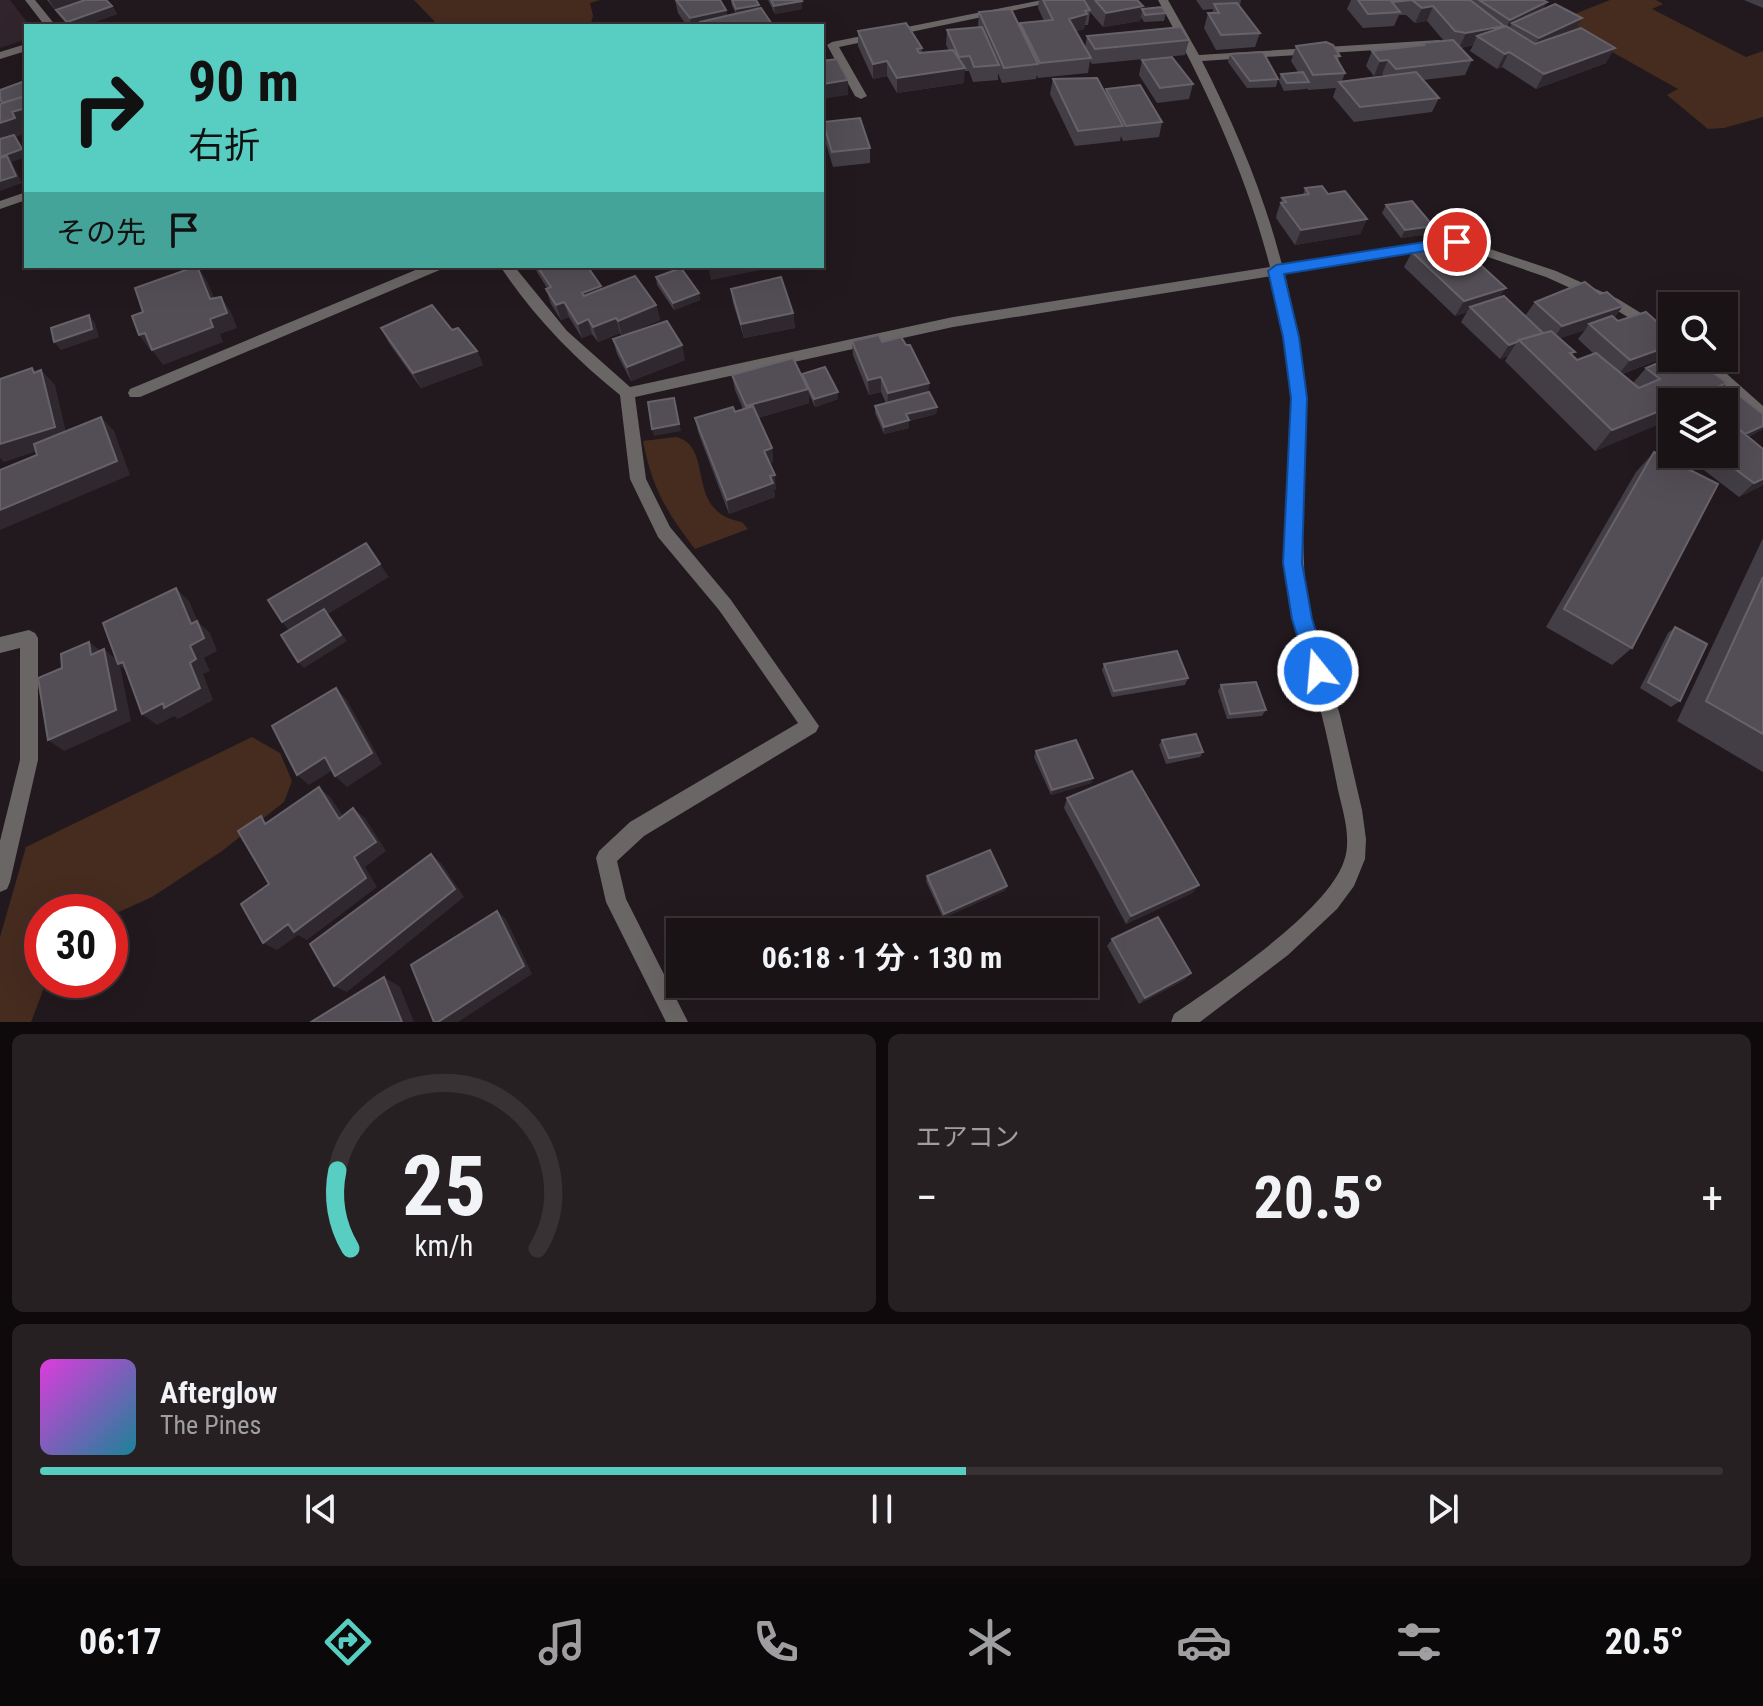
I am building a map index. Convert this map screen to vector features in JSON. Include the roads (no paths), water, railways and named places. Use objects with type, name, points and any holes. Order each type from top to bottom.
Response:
[{"type":"street","points":[[30,0],[49,24]]},
{"type":"street","points":[[861,96],[832,45],[1058,0]]},
{"type":"street","points":[[1163,0],[1215,93],[1276,271],[1291,337],[1299,398],[1292,563],[1302,619],[1327,697],[1355,822],[1355,860],[1344,884],[1295,935],[1182,1022]]},
{"type":"street","points":[[1197,58],[1439,43]]},
{"type":"street","points":[[0,56],[24,48]]},
{"type":"street","points":[[0,205],[24,197]]},
{"type":"street","points":[[627,393],[953,322],[1457,242],[1469,243],[1613,302],[1658,330]]},
{"type":"street","points":[[135,393],[432,268]]},
{"type":"street","points":[[508,268],[526,295],[580,352],[627,393],[638,479],[664,532],[725,605],[810,726],[637,829],[606,858],[616,902],[677,1022]]},
{"type":"street","points":[[1715,372],[1763,415]]},
{"type":"street","points":[[0,645],[29,638],[29,760],[0,882]]}]
